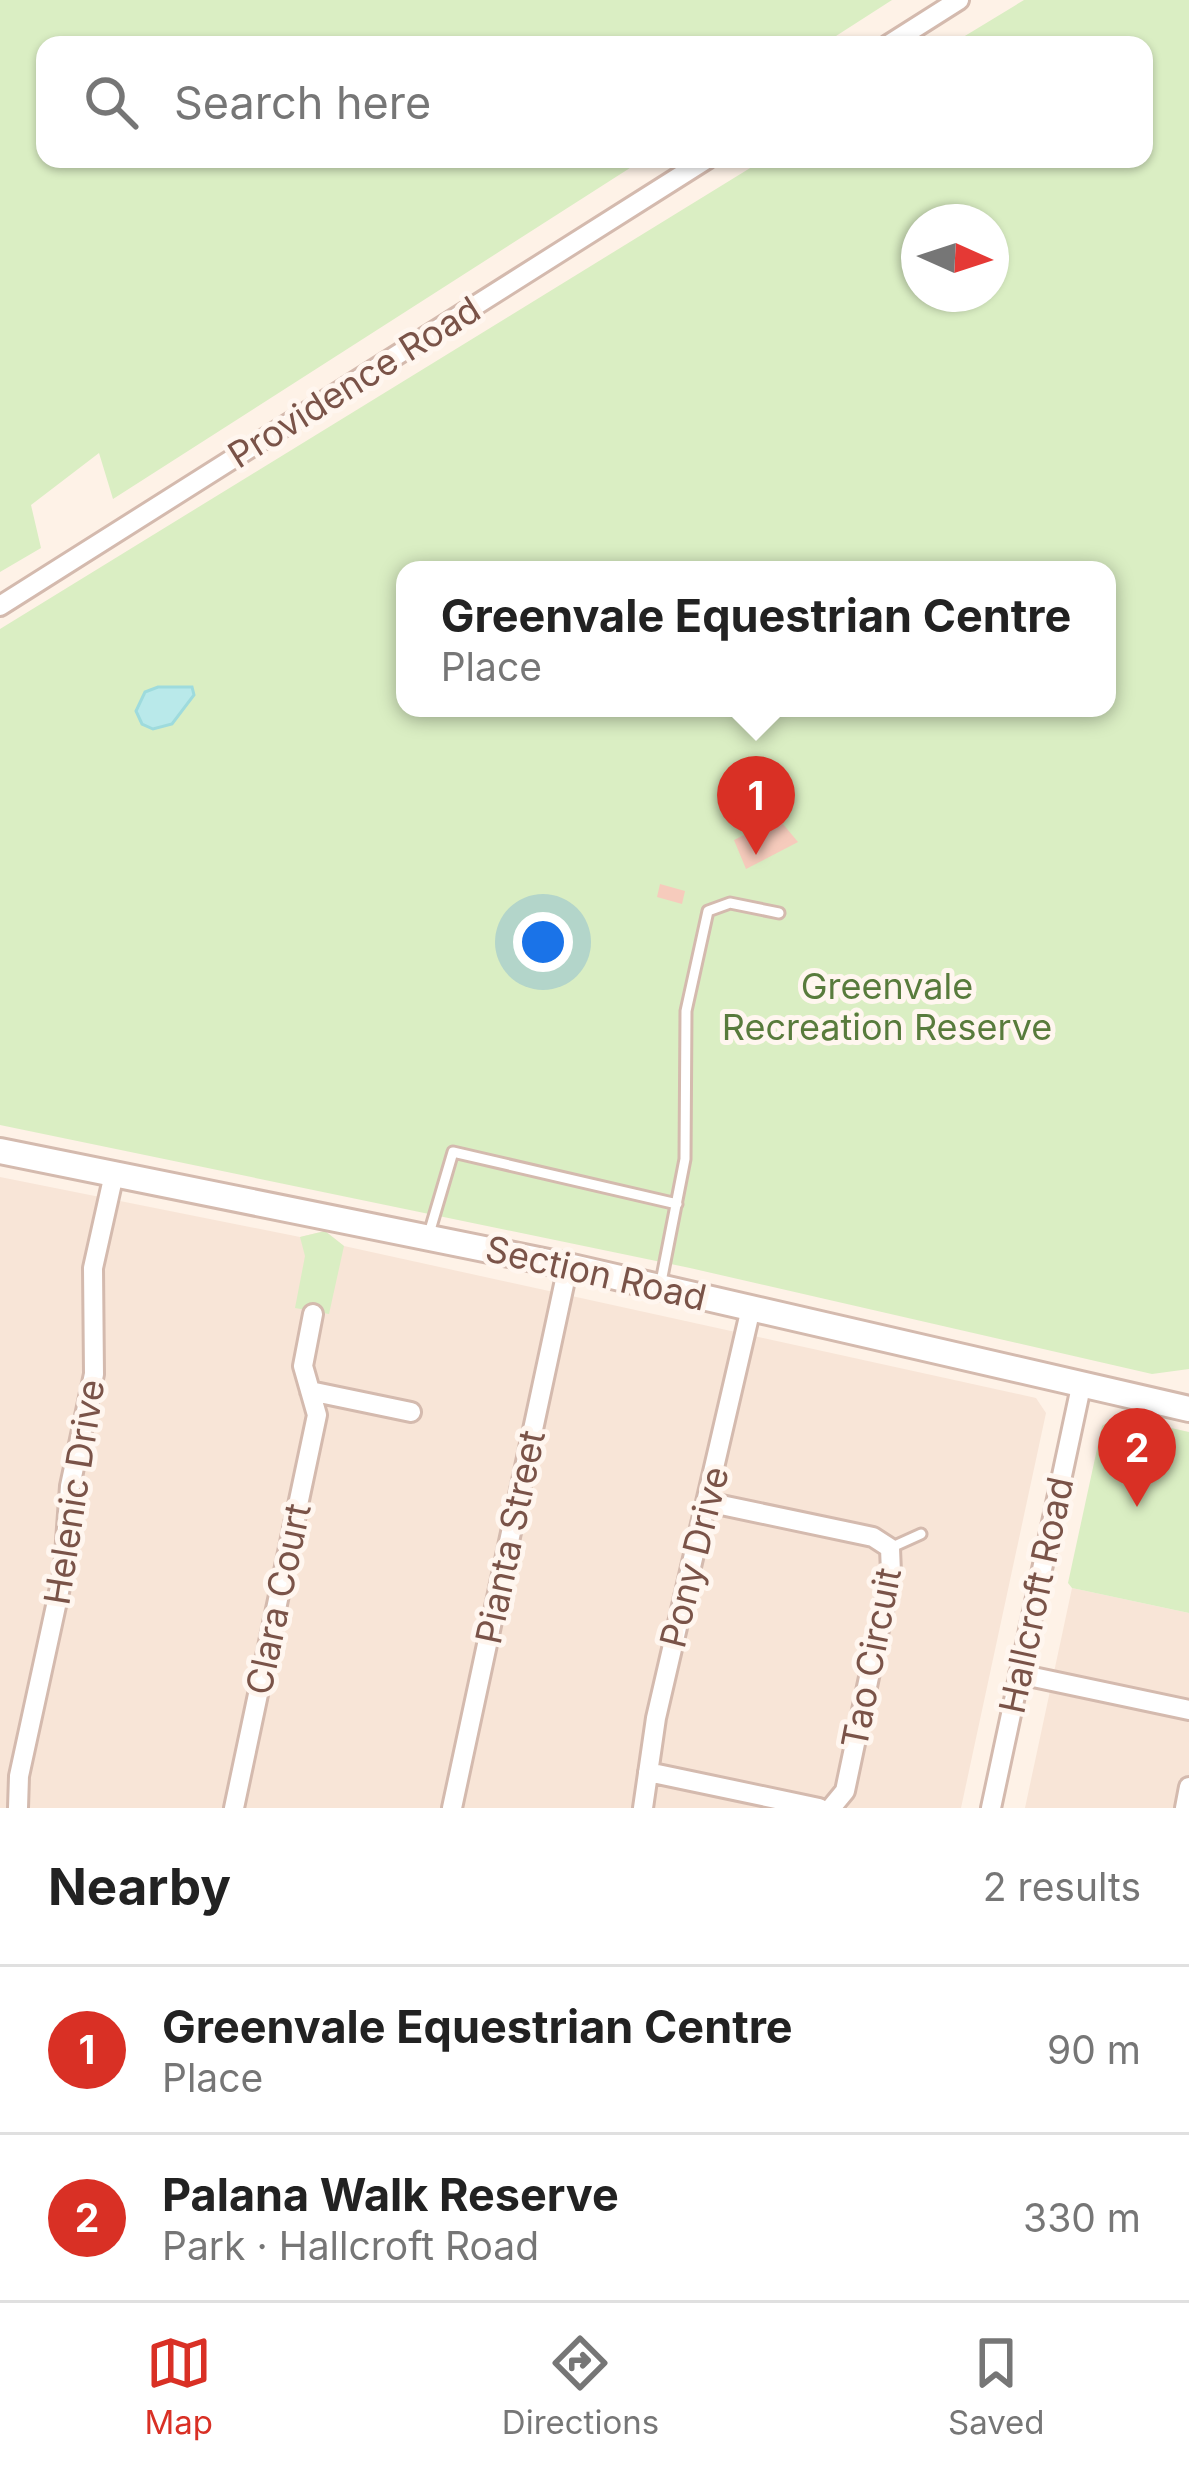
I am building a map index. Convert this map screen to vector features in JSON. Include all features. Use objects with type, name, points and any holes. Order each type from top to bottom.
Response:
[{"type":"street","points":[[902,36],[959,0]]},
{"type":"street","name":"Providence Road","points":[[0,606],[693,168]]},
{"type":"street","name":"Section Road","points":[[0,1151],[568,1266],[1189,1409]]},
{"type":"street","name":"Helenic Drive","points":[[18,1808],[20,1776],[64,1569],[70,1486],[94,1374],[93,1268],[114,1174]]},
{"type":"street","name":"Pianta Street","points":[[452,1808],[568,1266]]},
{"type":"street","name":"Pony Drive","points":[[643,1808],[751,1308]]},
{"type":"street","name":"Clara Court","points":[[234,1808],[317,1414],[303,1366],[313,1315]]},
{"type":"street","name":"Hallcroft Road","points":[[991,1808],[1082,1382]]},
{"type":"street","points":[[310,1391],[411,1412]]},
{"type":"street","name":"Tao Circuit","points":[[707,1502],[873,1537],[890,1548],[882,1617],[845,1791],[834,1808]]},
{"type":"street","points":[[1019,1674],[1189,1710]]},
{"type":"street","points":[[648,1772],[819,1808]]},
{"type":"street","points":[[1184,1808],[1189,1787]]},
{"type":"lane","points":[[660,1288],[686,1159],[686,1011],[708,910],[730,903],[779,913]]},
{"type":"lane","points":[[428,1237],[453,1152],[677,1204]]},
{"type":"lane","points":[[890,1548],[921,1534]]},
{"type":"shaded area","points":[[0,1177],[300,1237],[325,1231],[344,1246],[1036,1398],[1046,1413],[961,1808],[0,1808]]},
{"type":"shaded area","points":[[1072,1588],[1189,1613],[1189,1808],[1025,1808]]},
{"type":"green space","points":[[0,0],[892,0],[836,36],[36,36],[36,168],[630,168],[113,499],[99,453],[31,505],[41,548],[0,572]]},
{"type":"green space","name":"Greenvale Recreation Reserve","points":[[1024,0],[1189,0],[1189,1369],[1152,1374],[690,1268],[0,1125],[0,629],[750,168],[1153,168],[1153,36],[965,36]]},
{"type":"green space","points":[[325,1231],[344,1246],[329,1314],[295,1308],[305,1256],[300,1237]]},
{"type":"green space","points":[[1117,1416],[1189,1432],[1189,1613],[1072,1588],[1068,1583],[1102,1426]]},
{"type":"water","points":[[192,687],[194,695],[172,724],[153,729],[142,724],[136,711],[145,692]]},
{"type":"building","points":[[778,818],[798,842],[746,869],[734,840]]},
{"type":"building","points":[[660,884],[685,891],[682,904],[657,897]]},
{"type":"place","name":"Greenvale Equestrian Centre","points":[[756,855]]},
{"type":"place","name":"Palana Walk Reserve","points":[[1137,1507]]}]
